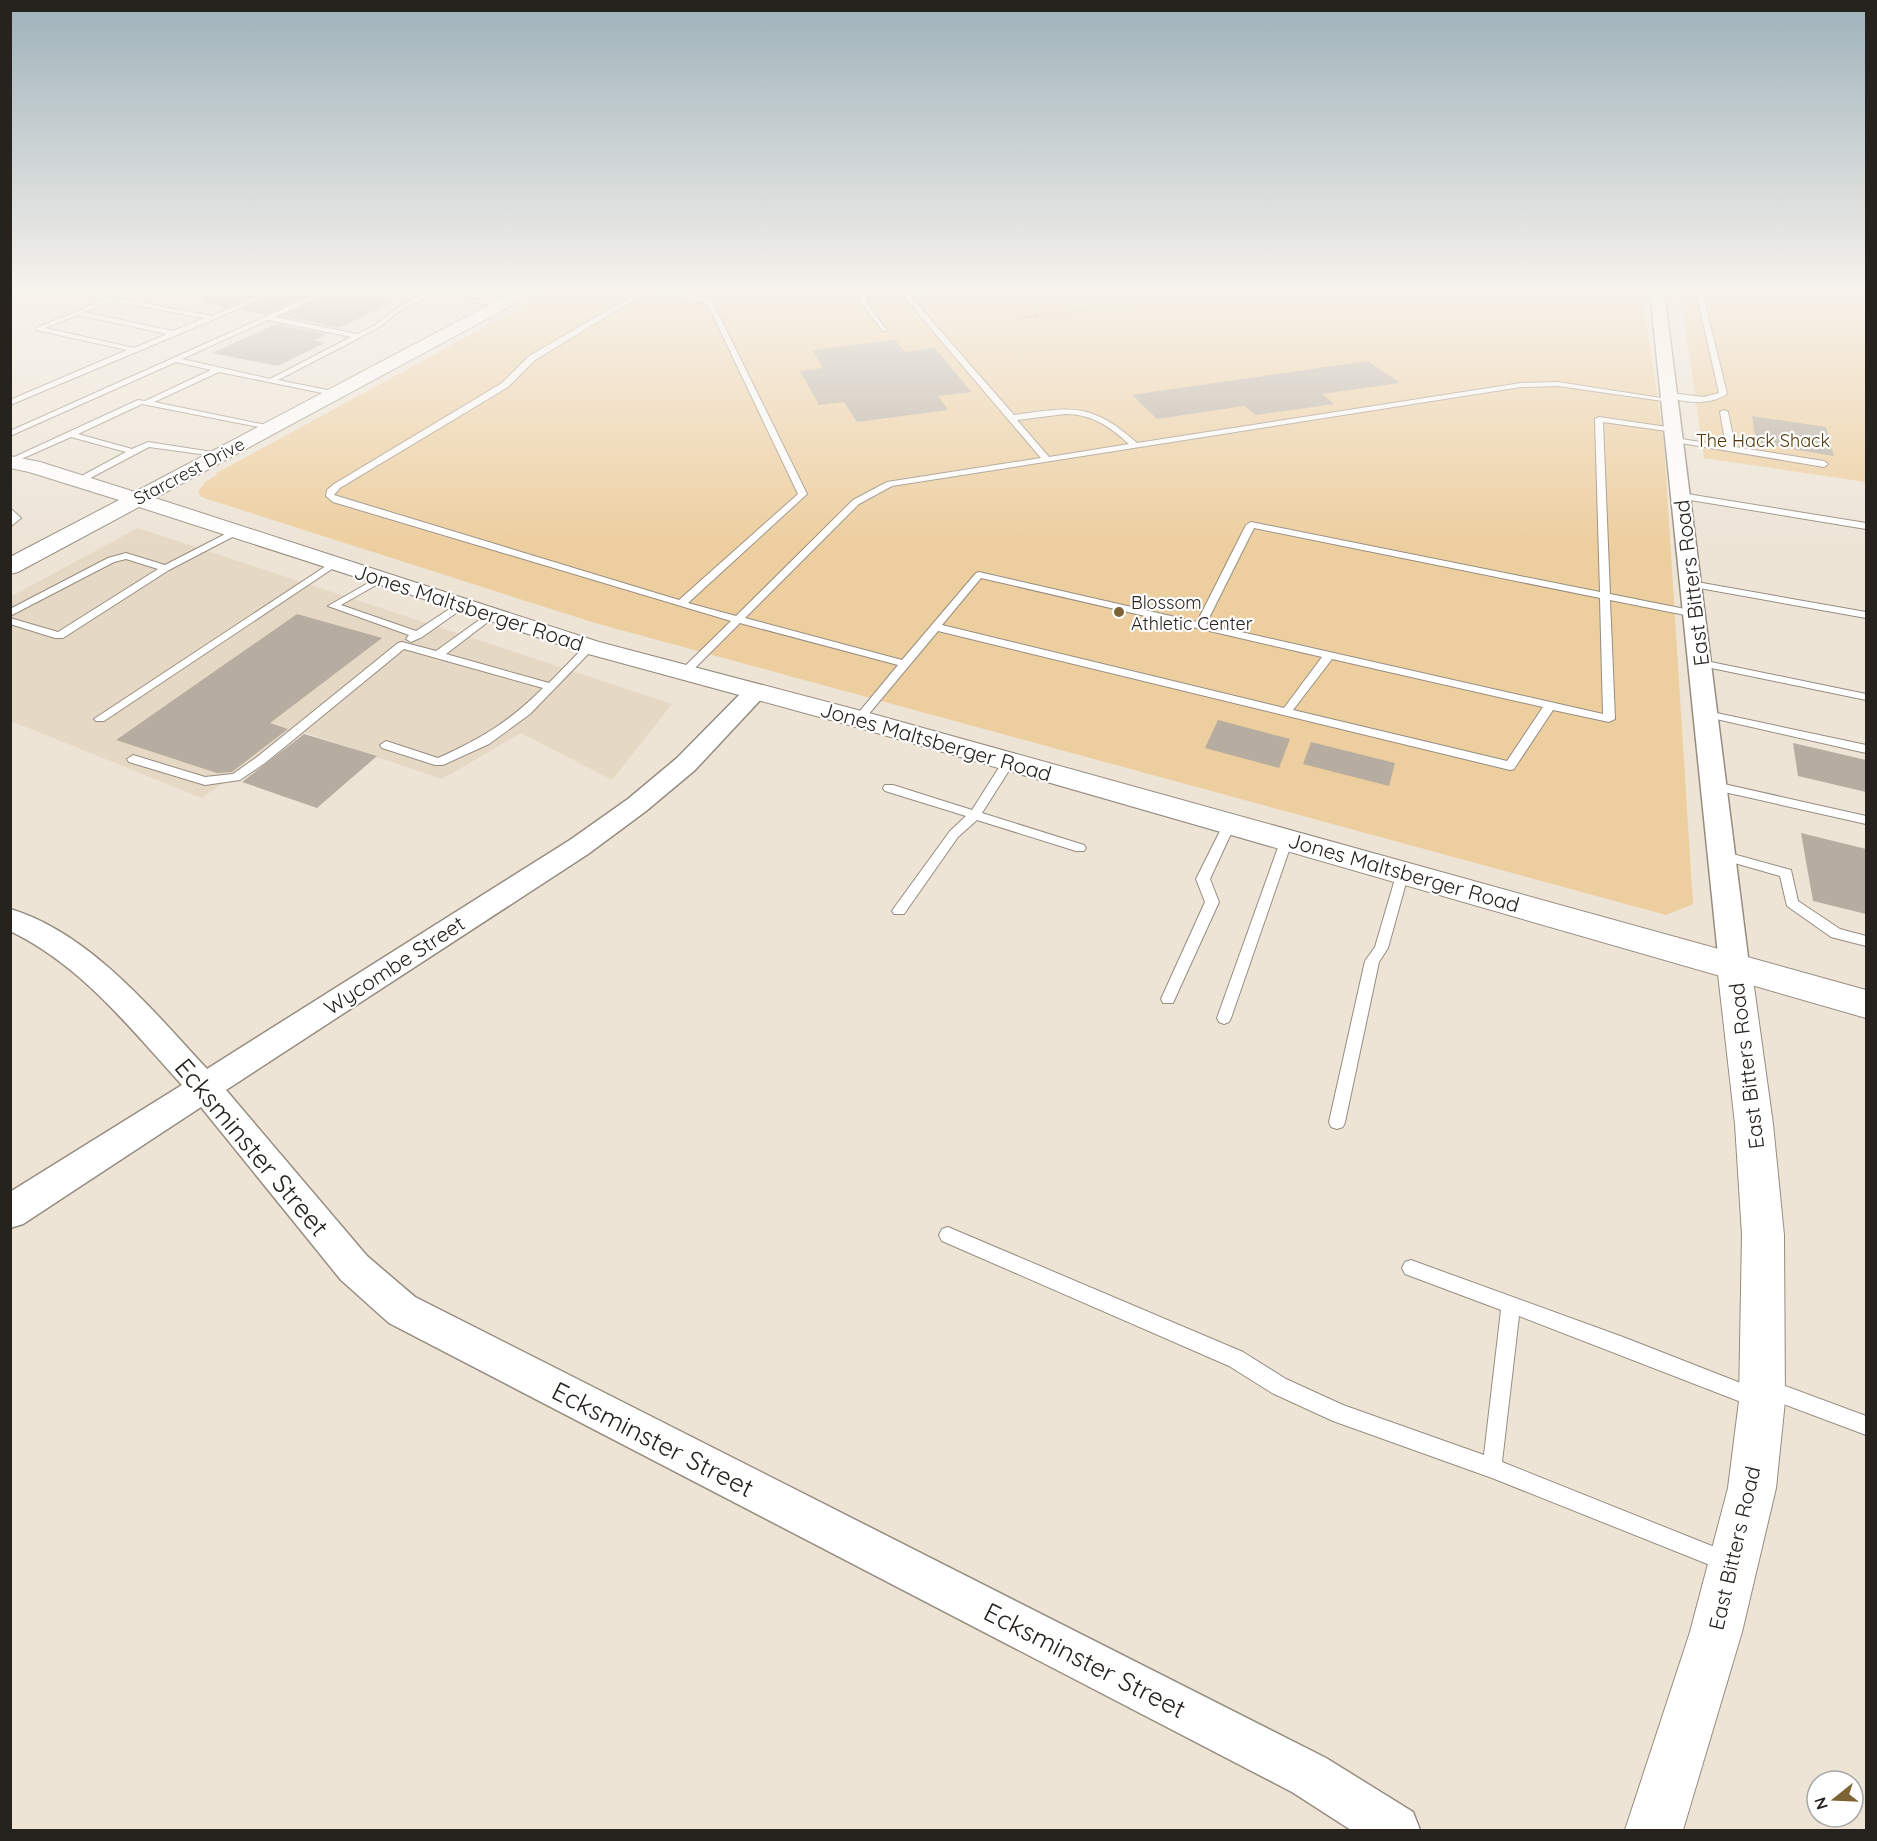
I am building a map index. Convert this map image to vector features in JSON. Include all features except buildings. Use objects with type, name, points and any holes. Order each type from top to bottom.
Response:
[{"type":"main road","name":"Starcrest Drive","points":[[14,562],[366,377]]},
{"type":"main road","name":"Jones Maltsberger Road","points":[[11,462],[33,466],[78,480],[464,604],[590,647],[859,719],[1866,1004]]},
{"type":"main road","name":"East Bitters Road","points":[[1654,1830],[1716,1632],[1752,1488],[1762,1393],[1763,1235],[1754,1124],[1734,965]]},
{"type":"street","name":"East Bitters Road","points":[[1667,377],[1734,965]]},
{"type":"street","name":"Wycombe Street","points":[[10,1212],[579,847],[638,805],[686,764],[756,691]]},
{"type":"street","name":"Ecksminster Street","points":[[10,919],[38,932],[105,980],[204,1087],[354,1268],[402,1310],[1309,1775],[1395,1830]]},
{"type":"lane","points":[[10,403],[72,377]]},
{"type":"lane","points":[[10,434],[138,377]]},
{"type":"lane","points":[[146,403],[202,377]]},
{"type":"lane","points":[[253,377],[334,394]]},
{"type":"lane","points":[[271,381],[279,377]]},
{"type":"lane","points":[[513,377],[505,385],[337,486],[330,492],[330,496],[336,500],[681,604],[905,664]]},
{"type":"lane","points":[[681,604],[803,494],[746,377]]},
{"type":"lane","points":[[977,377],[1047,459]]},
{"type":"lane","points":[[686,671],[856,502],[871,492],[890,484],[1521,385],[1558,384],[1670,398],[1715,398],[1723,394],[1719,377]]},
{"type":"lane","points":[[11,462],[141,402],[271,428]]},
{"type":"lane","points":[[1012,418],[1057,412],[1086,412],[1114,425],[1135,445]]},
{"type":"lane","points":[[1724,412],[1731,449]]},
{"type":"lane","points":[[859,719],[979,575],[1609,719],[1599,419],[1731,449],[1824,464]]},
{"type":"lane","points":[[71,435],[134,452]]},
{"type":"lane","points":[[78,480],[148,444],[219,455]]},
{"type":"lane","points":[[1681,496],[1866,526]]},
{"type":"lane","points":[[10,511],[16,518],[10,524]]},
{"type":"lane","points":[[1200,626],[1251,525],[1695,614]]},
{"type":"lane","points":[[10,621],[59,636],[166,567],[237,531]]},
{"type":"lane","points":[[10,614],[111,560],[126,556],[166,567]]},
{"type":"lane","points":[[100,719],[335,563]]},
{"type":"lane","points":[[382,578],[333,606],[418,635]]},
{"type":"lane","points":[[1691,584],[1866,615]]},
{"type":"lane","points":[[133,759],[205,781],[236,777],[261,760],[402,645],[464,604]]},
{"type":"lane","points":[[438,655],[493,614]]},
{"type":"lane","points":[[936,627],[1510,766],[1550,706]]},
{"type":"lane","points":[[402,645],[552,687]]},
{"type":"lane","points":[[386,746],[439,762],[485,741],[526,712],[590,647]]},
{"type":"lane","points":[[1287,711],[1329,655]]},
{"type":"lane","points":[[1701,663],[1866,697]]},
{"type":"lane","points":[[1707,714],[1866,748]]},
{"type":"lane","points":[[899,911],[954,834],[974,816],[1009,761]]},
{"type":"lane","points":[[1715,786],[1866,820]]},
{"type":"lane","points":[[890,788],[1080,848]]},
{"type":"lane","points":[[1168,999],[1212,902],[1203,879],[1230,823]]},
{"type":"lane","points":[[1224,1018],[1287,839]]},
{"type":"lane","points":[[1722,855],[1786,873],[1792,903],[1836,933],[1866,941]]},
{"type":"lane","points":[[1337,1122],[1372,961],[1381,948],[1403,872]]},
{"type":"lane","points":[[948,1235],[1236,1359],[1279,1386],[1340,1414],[1492,1468],[1733,1564]]},
{"type":"lane","points":[[1411,1268],[1623,1346],[1866,1426]]},
{"type":"lane","points":[[1492,1468],[1511,1304]]},
{"type":"shaded area","points":[[138,528],[672,704],[612,780],[521,733],[442,779],[298,730],[202,798],[11,721],[10,597]]},
{"type":"green space","name":"Blossom Athletic Center","points":[[393,377],[1654,377],[1664,443],[1693,904],[1666,915],[595,623],[201,497],[198,492],[205,482],[217,475],[215,474]]},
{"type":"green space","name":"The Hack Shack","points":[[1692,377],[1866,377],[1866,482],[1704,458]]},
{"type":"place","name":"Blossom Athletic Center","points":[[1119,612]]}]
